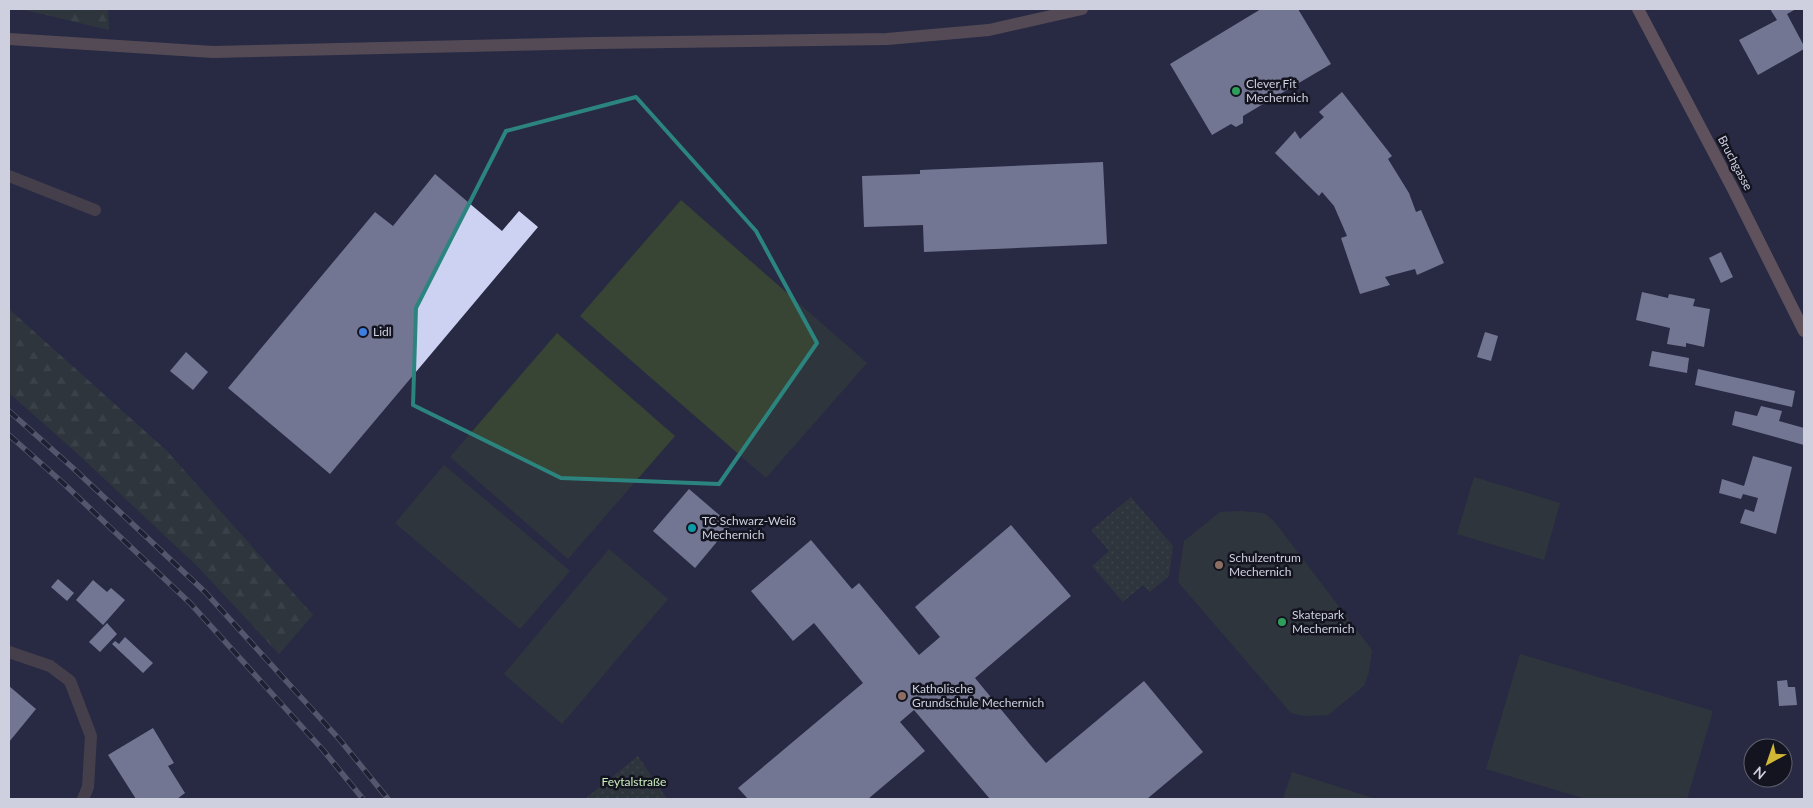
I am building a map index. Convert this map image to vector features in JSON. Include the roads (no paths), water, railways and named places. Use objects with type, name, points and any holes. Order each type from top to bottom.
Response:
[{"type":"main road","points":[[9,39],[214,52],[596,43],[887,39],[989,30],[1082,9]]},
{"type":"main road","name":"Bruchgasse","points":[[1638,9],[1734,191],[1804,330]]},
{"type":"street","points":[[9,176],[94,210]]},
{"type":"street","points":[[9,652],[50,666],[70,681],[91,736],[88,787],[83,799]]},
{"type":"railway","points":[[9,411],[73,468],[205,592],[340,740],[388,799]]},
{"type":"railway","points":[[9,435],[62,482],[190,603],[323,750],[363,799]]},
{"type":"place","name":"Clever Fit Mechernich","points":[[1236,91]]},
{"type":"place","name":"Lidl","points":[[363,332]]},
{"type":"place","name":"TC Schwarz-Weiß Mechernich","points":[[692,528]]},
{"type":"place","name":"Schulzentrum Mechernich","points":[[1219,565]]},
{"type":"place","name":"Skatepark Mechernich","points":[[1282,622]]},
{"type":"place","name":"Katholische Grundschule Mechernich","points":[[902,696]]},
{"type":"park label","name":"Feytalstraße","points":[[634,782]]}]
